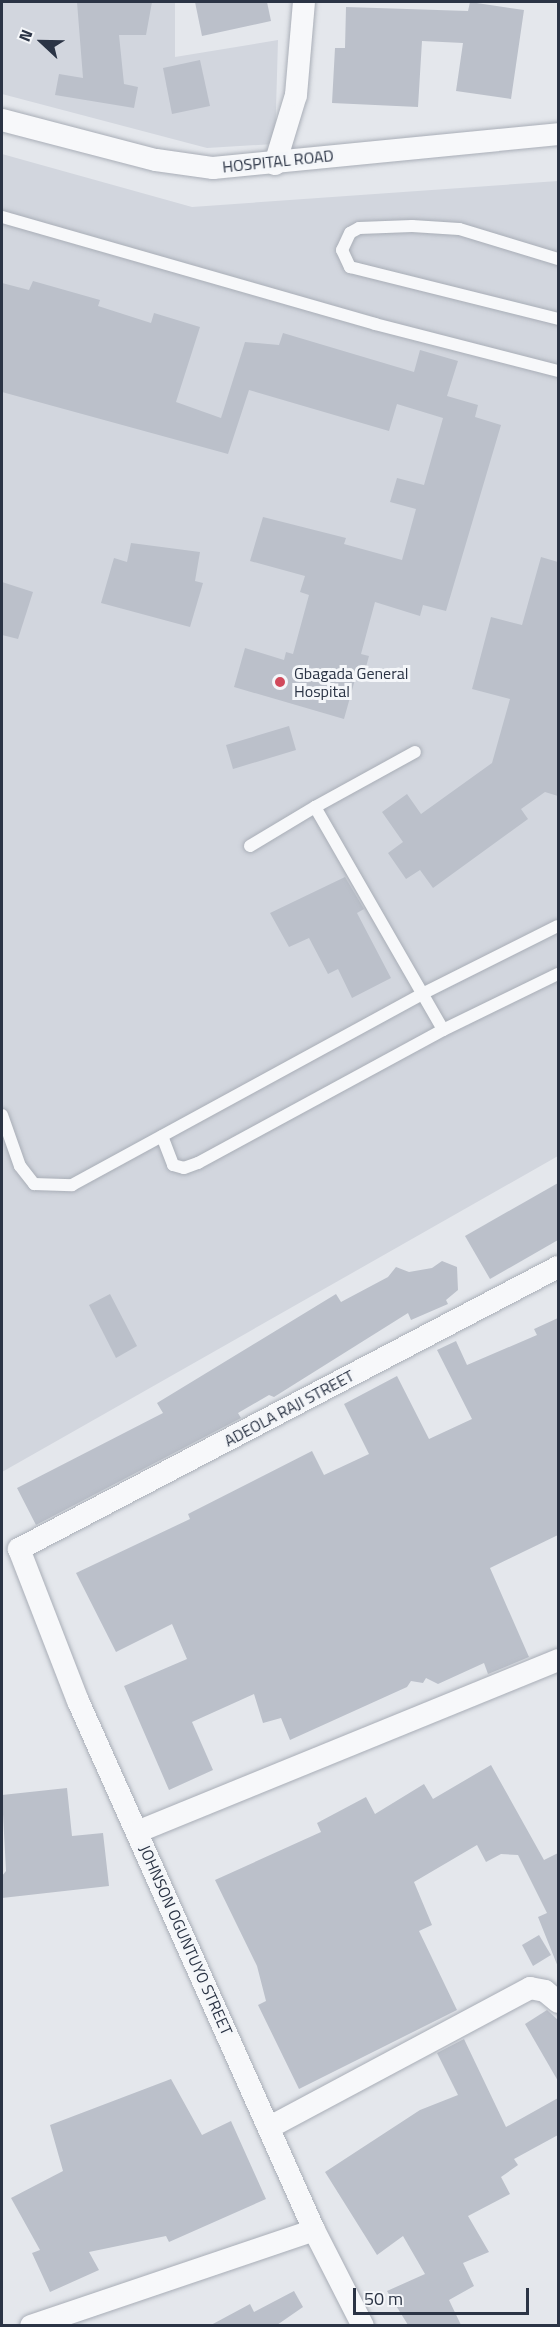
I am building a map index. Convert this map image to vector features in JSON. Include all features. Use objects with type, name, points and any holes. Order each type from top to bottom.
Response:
[{"type":"street","points":[[275,164],[296,95],[304,2]]},
{"type":"street","name":"HOSPITAL ROAD","points":[[2,120],[156,160],[213,168],[275,164],[558,134]]},
{"type":"street","name":"ADEOLA RAJI STREET","points":[[10,1545],[558,1267]]},
{"type":"street","name":"JOHNSON OGUNTUYO STREET","points":[[10,1545],[314,2230],[363,2325]]},
{"type":"street","points":[[137,1832],[558,1660]]},
{"type":"street","points":[[270,2127],[530,1988],[545,1991],[558,2002]]},
{"type":"street","points":[[31,2325],[314,2230]]},
{"type":"lane","points":[[2,217],[375,324],[558,370]]},
{"type":"lane","points":[[558,259],[459,229],[412,226],[359,228],[350,233],[342,250],[350,267],[558,318]]},
{"type":"lane","points":[[250,846],[415,752]]},
{"type":"lane","points":[[315,807],[443,1030]]},
{"type":"lane","points":[[2,1115],[20,1166],[34,1184],[72,1185],[422,994],[558,926]]},
{"type":"lane","points":[[162,1136],[174,1165],[184,1168],[198,1163],[443,1030],[558,974]]},
{"type":"shaded area","points":[[2,2],[175,2],[175,57],[278,40],[275,144],[207,148],[2,94]]},
{"type":"shaded area","name":"Gbagada General Hospital","points":[[2,154],[192,207],[558,181],[558,1156],[2,1472]]},
{"type":"building","points":[[77,2],[152,2],[146,35],[119,35],[124,84],[138,87],[134,108],[55,95],[59,74],[83,78]]},
{"type":"building","points":[[195,2],[267,2],[271,21],[202,36]]},
{"type":"building","points":[[470,2],[524,10],[511,99],[456,91],[463,43],[422,41],[418,107],[332,103],[335,48],[345,48],[346,7],[468,11]]},
{"type":"building","points":[[200,60],[210,106],[172,114],[163,68]]},
{"type":"building","points":[[33,281],[100,300],[98,306],[151,323],[154,313],[200,327],[176,402],[221,418],[245,342],[279,345],[283,333],[414,372],[420,350],[458,361],[447,396],[478,405],[475,417],[501,425],[446,611],[423,605],[420,616],[375,602],[361,654],[369,656],[363,678],[356,676],[344,719],[234,687],[245,648],[284,660],[286,652],[293,654],[309,595],[300,592],[305,576],[250,561],[263,517],[346,538],[344,544],[402,560],[416,509],[390,502],[397,478],[424,485],[443,418],[397,404],[389,431],[249,390],[228,454],[2,392],[2,283],[29,290]]},
{"type":"building","points":[[131,543],[200,552],[195,581],[203,583],[190,627],[101,603],[114,558],[127,562]]},
{"type":"building","points":[[541,557],[558,562],[558,796],[545,792],[521,809],[528,819],[433,888],[420,870],[406,879],[388,853],[403,842],[382,812],[407,794],[421,814],[492,763],[510,699],[472,689],[491,617],[522,625]]},
{"type":"building","points":[[2,582],[33,592],[18,639],[2,635]]},
{"type":"building","points":[[289,726],[296,750],[233,769],[226,745]]},
{"type":"building","points":[[345,877],[364,909],[357,913],[391,978],[352,998],[338,969],[328,974],[309,938],[289,947],[270,913]]},
{"type":"building","points":[[558,1183],[558,1240],[490,1279],[465,1236]]},
{"type":"building","points":[[442,1261],[457,1267],[458,1290],[446,1300],[448,1304],[411,1320],[408,1313],[274,1397],[269,1395],[238,1413],[241,1418],[36,1525],[17,1488],[163,1413],[157,1403],[336,1294],[341,1302],[388,1277],[396,1267],[409,1272],[432,1268]]},
{"type":"building","points":[[110,1294],[137,1346],[116,1358],[89,1305]]},
{"type":"building","points":[[558,1318],[558,1535],[490,1568],[529,1657],[488,1674],[484,1663],[438,1684],[426,1678],[423,1683],[411,1681],[407,1687],[290,1740],[281,1718],[263,1723],[254,1694],[192,1722],[213,1770],[169,1790],[124,1686],[187,1659],[172,1624],[116,1652],[76,1573],[190,1519],[188,1514],[312,1451],[324,1475],[369,1454],[344,1404],[397,1376],[429,1439],[472,1419],[437,1350],[456,1341],[467,1365],[537,1335],[534,1329]]},
{"type":"building","points":[[491,1765],[544,1860],[558,1853],[558,1967],[538,1917],[547,1913],[518,1855],[501,1854],[486,1862],[477,1845],[414,1882],[432,1925],[419,1931],[457,2010],[299,2089],[258,2005],[266,2001],[257,1966],[215,1880],[321,1832],[317,1823],[366,1797],[375,1814],[424,1784],[433,1799]]},
{"type":"building","points":[[67,1788],[72,1836],[103,1833],[109,1886],[2,1898],[2,1876],[6,1871],[2,1795]]},
{"type":"building","points":[[539,1935],[551,1955],[533,1966],[522,1945]]},
{"type":"building","points":[[547,2010],[558,2020],[558,2081],[525,2024]]},
{"type":"building","points":[[464,2039],[506,2127],[558,2098],[558,2135],[514,2159],[518,2165],[501,2177],[510,2194],[468,2216],[489,2252],[463,2263],[474,2286],[449,2300],[461,2325],[408,2325],[387,2291],[425,2274],[403,2236],[377,2255],[325,2172],[420,2110],[458,2095],[437,2053]]},
{"type":"building","points":[[171,2079],[202,2135],[231,2121],[266,2199],[169,2242],[166,2236],[89,2252],[99,2270],[50,2292],[32,2253],[40,2250],[11,2198],[63,2171],[50,2125]]},
{"type":"building","points":[[294,2291],[303,2307],[277,2325],[211,2325],[250,2304],[254,2312]]},
{"type":"place","name":"Gbagada General Hospital","points":[[280,682]]}]
